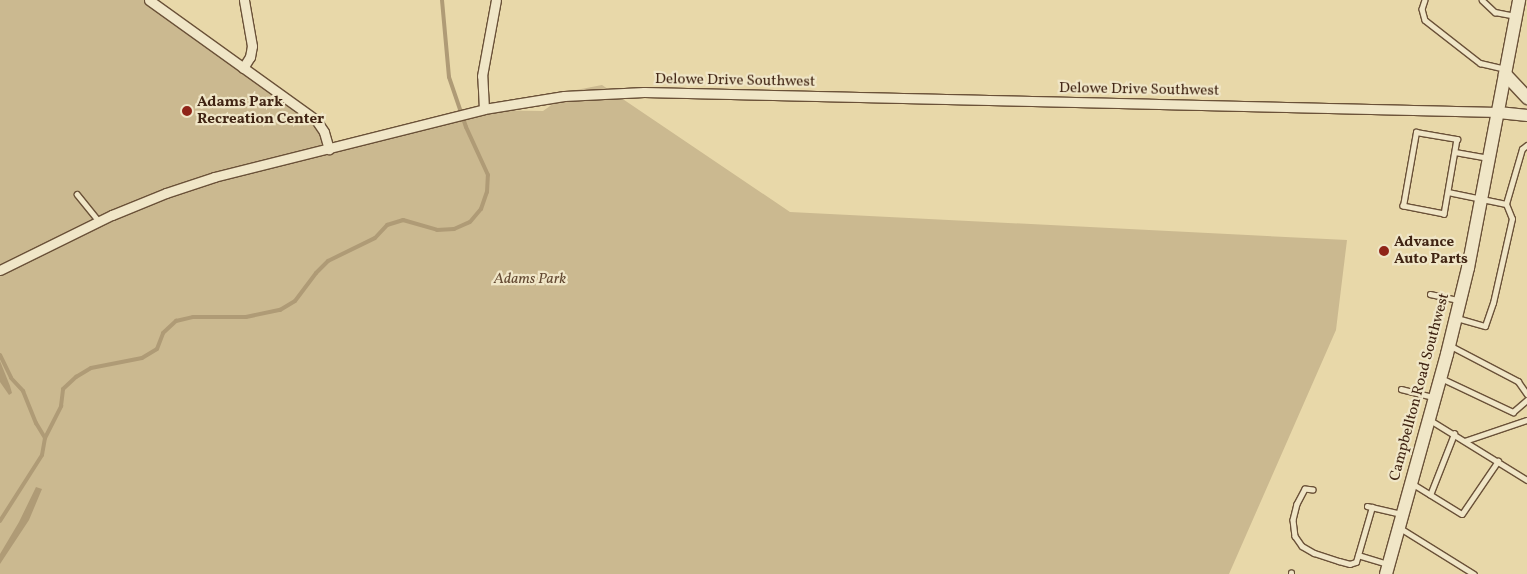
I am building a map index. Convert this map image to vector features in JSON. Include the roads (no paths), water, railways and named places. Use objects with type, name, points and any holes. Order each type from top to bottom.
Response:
[{"type":"main road","name":"Campbellton Road Southwest","points":[[1388,569],[1456,318],[1518,10]]},
{"type":"main road","points":[[1505,72],[1527,98]]},
{"type":"street","points":[[149,0],[316,120],[324,132],[329,149]]},
{"type":"street","points":[[243,68],[250,56],[252,46],[244,0]]},
{"type":"street","points":[[484,109],[482,76],[496,0]]},
{"type":"street","name":"Delowe Drive Southwest","points":[[0,270],[99,221],[166,193],[214,177],[484,109],[564,96],[644,92],[1498,112]]},
{"type":"street","points":[[1498,112],[1527,115]]},
{"type":"lane","points":[[1425,0],[1422,8],[1425,20],[1480,63],[1505,72]]},
{"type":"lane","points":[[1482,0],[1494,12],[1518,10]]},
{"type":"lane","points":[[1416,132],[1457,139],[1448,192],[1444,214],[1403,206],[1416,132]]},
{"type":"lane","points":[[1456,318],[1485,326],[1493,303],[1512,219],[1506,204],[1522,149],[1527,145]]},
{"type":"lane","points":[[1455,152],[1489,158]]},
{"type":"lane","points":[[1448,192],[1506,204]]},
{"type":"lane","points":[[78,194],[99,221]]},
{"type":"lane","points":[[1430,294],[1460,300]]},
{"type":"lane","points":[[1449,345],[1518,381],[1527,394]]},
{"type":"lane","points":[[1441,378],[1513,412],[1527,400]]},
{"type":"lane","points":[[1401,389],[1435,398]]},
{"type":"lane","points":[[1429,419],[1527,480]]},
{"type":"lane","points":[[1465,441],[1527,420]]},
{"type":"lane","points":[[1430,495],[1454,434]]},
{"type":"lane","points":[[1412,483],[1462,514],[1498,461]]},
{"type":"lane","points":[[1313,490],[1305,489],[1296,504],[1293,520],[1294,536],[1302,546],[1314,553],[1345,563],[1356,562],[1370,507],[1403,514]]},
{"type":"lane","points":[[1399,528],[1474,574]]},
{"type":"lane","points":[[1358,555],[1388,569]]},
{"type":"waterway","points":[[0,521],[42,455],[45,438],[61,406],[63,389],[76,377],[91,368],[142,358],[157,349],[163,333],[176,321],[193,317],[246,317],[280,310],[295,301],[316,273],[328,261],[375,238],[387,225],[403,220],[437,230],[454,229],[470,222],[481,209],[487,192],[488,175],[466,127],[449,77],[442,0]]},
{"type":"waterway","points":[[0,355],[11,378],[23,391],[36,423],[45,438]]},
{"type":"place","name":"Adams Park Recreation Center","points":[[187,111]]},
{"type":"place","name":"Advance Auto Parts","points":[[1384,251]]},
{"type":"park label","name":"Adams Park","points":[[530,280]]}]
